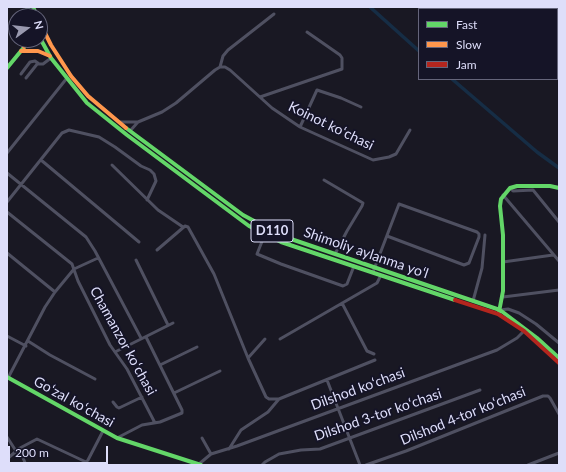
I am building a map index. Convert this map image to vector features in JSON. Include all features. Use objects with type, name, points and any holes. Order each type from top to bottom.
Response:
[{"type":"main road","name":"Shimoliy aylanma yoʻl","points":[[48,40],[71,76],[88,96],[130,131],[243,214],[278,234],[373,269],[473,301],[499,312],[537,338],[559,358]]},
{"type":"main road","points":[[7,68],[23,48]]},
{"type":"main road","name":"Shimoliy aylanma yoʻl","points":[[46,48],[87,103],[126,136],[249,226],[281,242],[354,266],[373,269],[381,275],[499,312],[524,331],[559,363]]},
{"type":"main road","points":[[21,51],[38,51],[52,58]]},
{"type":"main road","points":[[499,312],[503,298],[503,235],[500,206],[501,199],[510,188],[527,185],[559,188]]},
{"type":"main road","points":[[218,203],[220,198]]},
{"type":"main road","name":"Goʻzal koʻchasi","points":[[8,377],[117,438],[200,464]]},
{"type":"street","points":[[119,122],[138,122],[162,112],[176,103],[220,67],[223,56],[228,50],[274,14]]},
{"type":"street","points":[[260,97],[342,69],[342,58],[340,55],[307,32]]},
{"type":"street","points":[[21,74],[30,62],[35,61],[43,64],[52,58]]},
{"type":"street","points":[[26,78],[38,63]]},
{"type":"street","name":"Koinot koʻchasi","points":[[220,67],[225,67],[230,70],[272,108],[300,127],[373,160],[396,154],[410,130]]},
{"type":"street","points":[[7,153],[67,78]]},
{"type":"street","points":[[300,127],[317,90],[361,107]]},
{"type":"street","points":[[126,136],[138,122]]},
{"type":"street","points":[[7,202],[20,184],[66,130],[99,137],[141,166],[150,170],[156,177],[155,184],[147,200]]},
{"type":"street","points":[[41,160],[139,242]]},
{"type":"street","points":[[112,165],[158,210],[183,227]]},
{"type":"street","points":[[7,173],[81,232],[90,243],[140,338]]},
{"type":"street","points":[[324,180],[363,203],[335,254]]},
{"type":"street","points":[[510,188],[513,191],[533,190],[559,222]]},
{"type":"street","points":[[503,195],[559,262]]},
{"type":"street","points":[[373,269],[398,206],[401,204],[479,234],[470,263],[464,265],[387,236]]},
{"type":"street","name":"Chamanzor koʻchasi","points":[[7,212],[72,264],[78,282],[110,345],[127,369],[154,422]]},
{"type":"street","points":[[157,250],[183,227],[186,225],[188,226],[214,274],[248,358],[266,397],[271,399],[279,399],[375,360]]},
{"type":"street","points":[[265,234],[257,254],[281,264],[343,286],[347,284],[354,266]]},
{"type":"street","points":[[473,301],[482,268],[485,235]]},
{"type":"street","points":[[7,253],[55,292]]},
{"type":"street","points":[[503,262],[553,255]]},
{"type":"street","points":[[8,377],[26,346],[45,307],[55,292],[74,269],[98,258]]},
{"type":"street","points":[[136,260],[168,325]]},
{"type":"street","points":[[280,339],[377,283],[381,275]]},
{"type":"street","points":[[503,298],[559,290]]},
{"type":"street","points":[[342,303],[367,351],[374,354]]},
{"type":"street","points":[[499,312],[508,309],[519,313],[536,324],[559,343]]},
{"type":"street","points":[[115,352],[140,338],[146,337],[173,323]]},
{"type":"street","name":"Dilshod koʻchasi","points":[[200,464],[211,454],[229,449],[497,350],[517,338],[524,331]]},
{"type":"street","points":[[7,336],[26,346]]},
{"type":"street","points":[[117,438],[142,425],[160,422],[182,413],[174,393],[146,337]]},
{"type":"street","points":[[248,358],[265,339]]},
{"type":"street","points":[[28,341],[50,355],[95,379]]},
{"type":"street","points":[[160,365],[198,347]]},
{"type":"street","points":[[174,393],[220,371]]},
{"type":"street","points":[[327,380],[360,465]]},
{"type":"street","name":"Dilshod 3-tor koʻchasi","points":[[262,465],[279,454],[301,450],[320,449],[480,390]]},
{"type":"street","name":"Dilshod 4-tor koʻchasi","points":[[366,465],[406,451],[543,396],[548,396],[550,398],[559,414]]},
{"type":"street","points":[[113,402],[119,408],[142,397]]},
{"type":"street","points":[[229,449],[241,430],[268,412],[279,399]]},
{"type":"street","points":[[7,459],[16,451],[36,439],[86,462],[103,431]]},
{"type":"street","points":[[7,437],[16,451],[21,453],[26,465]]},
{"type":"street","points":[[202,438],[211,454]]},
{"type":"street","points":[[528,465],[559,453]]},
{"type":"waterway","points":[[370,7],[418,50]]},
{"type":"waterway","points":[[453,80],[537,152],[559,168]]},
{"type":"traffic: fast","points":[[7,68],[23,48]]},
{"type":"traffic: fast","points":[[46,48],[51,58],[87,103],[127,135],[249,226],[281,242],[455,300]]},
{"type":"traffic: fast","points":[[126,128],[243,215],[256,222],[288,238],[500,310],[537,338],[559,358]]},
{"type":"traffic: fast","points":[[499,312],[503,291],[503,235],[500,206],[501,199],[510,188],[517,186],[550,186],[559,188]]},
{"type":"traffic: fast","points":[[7,377],[117,438],[201,465]]},
{"type":"traffic: slow","points":[[48,39],[71,76],[88,96],[126,128]]},
{"type":"traffic: slow","points":[[21,51],[38,51],[50,56]]},
{"type":"traffic: jam","points":[[455,300],[498,314],[524,331],[559,363]]}]
